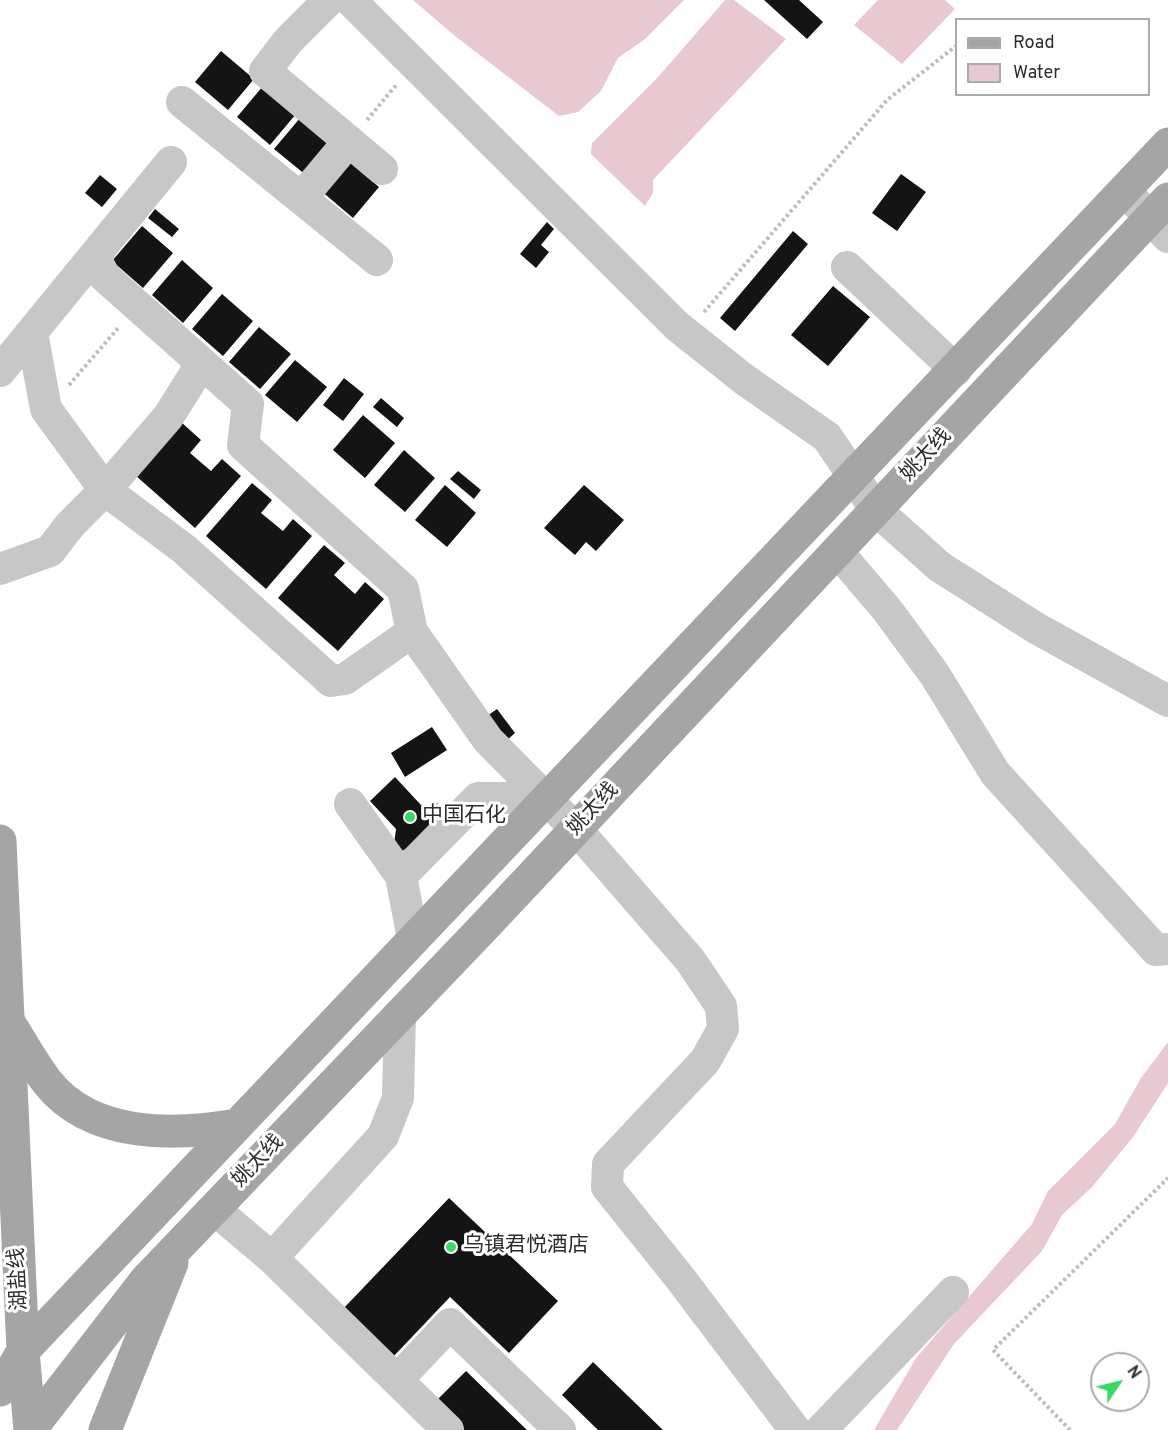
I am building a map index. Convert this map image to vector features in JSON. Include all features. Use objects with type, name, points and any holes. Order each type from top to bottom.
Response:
[{"type":"main road","name":"姚太线","points":[[0,1390],[23,1351],[855,477],[1168,144]]},
{"type":"main road","name":"姚太线","points":[[30,1430],[145,1281],[876,510],[1162,218]]},
{"type":"main road","name":"湖盐线","points":[[0,841],[23,1351],[30,1430]]},
{"type":"main road","points":[[8,1021],[49,1084],[77,1108],[108,1122],[157,1132],[202,1131],[237,1125]]},
{"type":"main road","points":[[105,1430],[179,1245]]},
{"type":"street","points":[[329,0],[288,41],[265,70],[382,169]]},
{"type":"street","points":[[350,0],[686,333],[745,380],[827,437],[876,510],[940,567],[1036,628],[1168,701]]},
{"type":"street","points":[[182,102],[377,260]]},
{"type":"street","points":[[302,197],[349,141]]},
{"type":"street","points":[[0,371],[171,162]]},
{"type":"street","points":[[1124,190],[1162,218]]},
{"type":"street","points":[[94,256],[105,277],[248,404],[243,445],[403,588],[412,632],[488,740],[548,798],[576,829],[690,960],[722,1006],[723,1029],[705,1061],[608,1164],[607,1187],[680,1278],[795,1430]]},
{"type":"street","points":[[847,267],[956,370]]},
{"type":"street","points":[[32,333],[46,409],[105,490],[184,549],[332,681],[345,679],[412,632]]},
{"type":"street","points":[[0,569],[50,551],[69,525],[105,490],[168,417],[202,363]]},
{"type":"street","points":[[837,551],[888,611],[935,675],[994,773],[1156,950],[1168,949]]},
{"type":"street","points":[[401,876],[478,798],[548,798]]},
{"type":"street","points":[[350,804],[401,876],[413,939]]},
{"type":"street","points":[[272,1258],[383,1136],[398,1098],[400,1014]]},
{"type":"street","points":[[214,1209],[272,1258],[448,1430]]},
{"type":"street","points":[[821,1430],[953,1292]]},
{"type":"street","points":[[397,1380],[450,1324],[560,1430]]},
{"type":"path","points":[[686,333],[886,100],[955,48]]},
{"type":"path","points":[[349,141],[415,63]]},
{"type":"path","points":[[46,409],[105,346],[136,305]]},
{"type":"path","points":[[1070,1430],[993,1350],[1168,1178]]},
{"type":"water","points":[[413,0],[684,0],[645,39],[618,58],[601,91],[578,112],[559,116],[455,36]]},
{"type":"water","points":[[725,0],[734,0],[786,39],[653,180],[653,193],[645,206],[591,154],[592,143],[659,76]]},
{"type":"water","points":[[878,0],[945,0],[955,9],[902,64],[854,25]]},
{"type":"water","points":[[1168,1042],[1168,1083],[1133,1137],[1092,1187],[1062,1215],[1042,1251],[954,1344],[897,1430],[874,1430],[916,1358],[1032,1224],[1048,1191],[1115,1124],[1141,1078]]},
{"type":"building","points":[[764,0],[799,0],[823,22],[807,39]]},
{"type":"building","points":[[221,51],[254,79],[228,110],[195,82]]},
{"type":"building","points":[[263,86],[296,114],[270,145],[237,117]]},
{"type":"building","points":[[300,118],[333,145],[307,176],[274,149]]},
{"type":"building","points":[[346,159],[379,187],[353,218],[320,190]]},
{"type":"building","points":[[901,174],[926,192],[897,231],[872,213]]},
{"type":"building","points":[[100,175],[117,189],[102,207],[85,193]]},
{"type":"building","points":[[155,209],[179,229],[172,237],[148,218]]},
{"type":"building","points":[[547,222],[554,229],[541,245],[549,252],[536,268],[520,254]]},
{"type":"building","points":[[142,226],[173,253],[143,288],[112,261]]},
{"type":"building","points":[[793,231],[808,244],[735,331],[720,318]]},
{"type":"building","points":[[182,260],[213,288],[183,323],[152,295]]},
{"type":"building","points":[[833,286],[870,317],[828,366],[791,335]]},
{"type":"building","points":[[222,294],[253,321],[223,356],[192,329]]},
{"type":"building","points":[[259,327],[291,354],[260,389],[229,362]]},
{"type":"building","points":[[295,360],[327,387],[297,422],[265,395]]},
{"type":"building","points":[[344,378],[364,394],[343,421],[323,405]]},
{"type":"building","points":[[381,398],[404,418],[397,427],[373,407]]},
{"type":"building","points":[[363,415],[395,443],[365,478],[333,450]]},
{"type":"building","points":[[181,422],[201,440],[190,453],[211,471],[222,459],[241,476],[195,528],[135,475]]},
{"type":"building","points":[[404,450],[435,478],[405,512],[374,485]]},
{"type":"building","points":[[458,471],[481,490],[474,499],[450,479]]},
{"type":"building","points":[[252,483],[272,500],[261,513],[283,531],[293,519],[312,536],[266,589],[206,536]]},
{"type":"building","points":[[445,485],[476,513],[447,547],[415,520]]},
{"type":"building","points":[[584,485],[624,520],[596,551],[586,542],[575,555],[544,528]]},
{"type":"building","points":[[324,545],[345,563],[334,575],[355,594],[365,582],[384,599],[338,651],[278,598]]},
{"type":"building","points":[[497,709],[515,733],[506,741],[487,716]]},
{"type":"building","points":[[432,727],[447,750],[405,777],[391,753]]},
{"type":"building","points":[[395,777],[421,805],[437,803],[444,809],[438,822],[410,847],[400,852],[394,844],[396,829],[370,801]]},
{"type":"building","name":"乌镇君悦酒店","points":[[449,1198],[558,1301],[509,1353],[450,1297],[392,1358],[342,1310]]},
{"type":"building","points":[[593,1362],[663,1430],[598,1430],[562,1395]]},
{"type":"building","points":[[466,1371],[527,1430],[462,1430],[434,1403]]},
{"type":"place","name":"中国石化","points":[[410,817]]},
{"type":"place","name":"乌镇君悦酒店","points":[[451,1247]]}]
